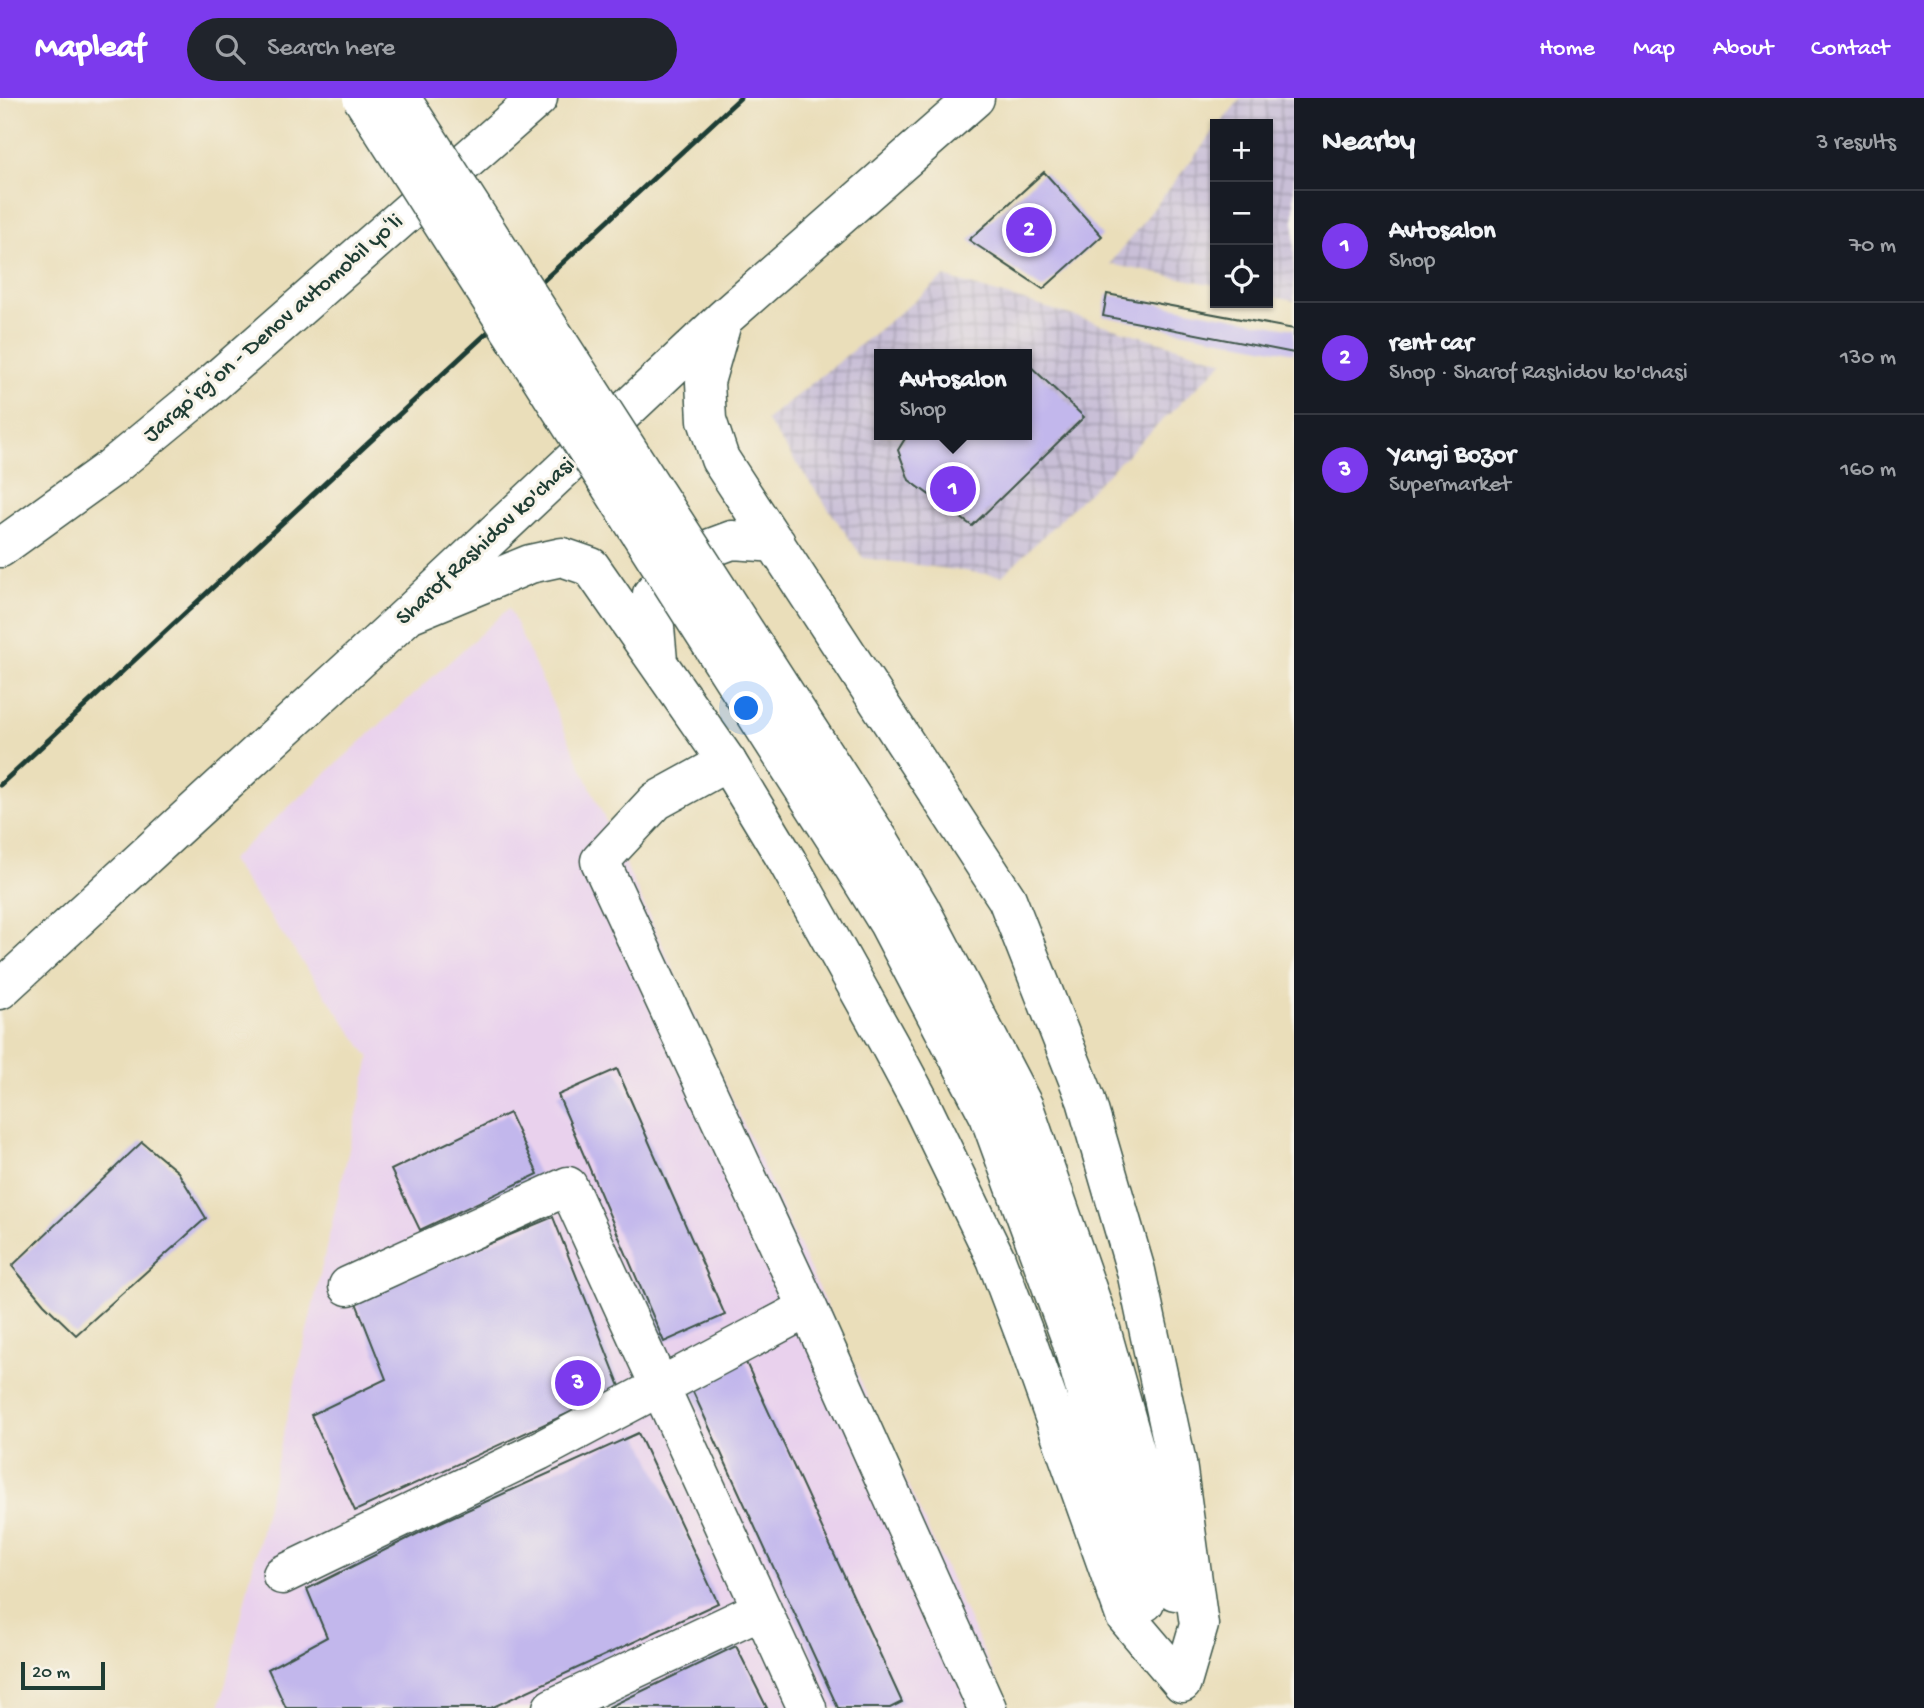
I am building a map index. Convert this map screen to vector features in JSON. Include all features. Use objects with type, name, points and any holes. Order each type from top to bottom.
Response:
[{"type":"main road","points":[[362,98],[865,850],[920,908],[1024,1107],[1101,1329],[1175,1592],[1182,1696]]},
{"type":"main road","points":[[401,98],[865,850]]},
{"type":"main road","name":"Jarqoʻrgʻon - Denov avtomobil yoʻli","points":[[0,548],[111,468],[192,401],[538,98]]},
{"type":"main road","name":"Sharof Rashidov ko'chasi","points":[[0,990],[409,614],[723,319],[975,98]]},
{"type":"main road","points":[[723,319],[705,382],[707,419],[720,459],[1007,899],[1086,1100],[1136,1271],[1177,1463],[1199,1625],[1182,1696]]},
{"type":"main road","points":[[659,662],[652,594],[681,559],[732,540],[776,543]]},
{"type":"main road","points":[[409,614],[530,564],[562,557],[591,567],[659,662],[727,762],[815,910],[920,1102],[996,1259],[1125,1616],[1182,1696]]},
{"type":"main road","points":[[727,762],[656,802],[600,861],[808,1308],[974,1704]]},
{"type":"main road","points":[[348,1286],[568,1186],[807,1708]]},
{"type":"main road","points":[[282,1575],[539,1451],[808,1308]]},
{"type":"main road","points":[[552,1708],[762,1609]]},
{"type":"shaded area","points":[[1241,98],[1294,98],[1294,301],[1273,297],[1273,119],[1224,119]]},
{"type":"shaded area","points":[[1210,136],[1210,284],[1110,264]]},
{"type":"shaded area","points":[[944,277],[1224,361],[1002,576],[863,558],[766,420]]},
{"type":"shaded area","points":[[509,608],[1009,1708],[220,1708],[370,1058],[230,860]]},
{"type":"building","points":[[1044,172],[1102,236],[1043,289],[969,240]]},
{"type":"building","points":[[1107,294],[1294,329],[1294,353],[1103,316]]},
{"type":"building","points":[[1032,368],[1084,417],[972,526],[909,480],[898,450],[904,440],[1032,440]]},
{"type":"building","points":[[617,1069],[725,1315],[664,1342],[558,1095]]},
{"type":"building","points":[[509,1113],[538,1174],[420,1230],[391,1170]]},
{"type":"building","points":[[142,1142],[178,1172],[206,1218],[76,1335],[44,1304],[12,1266]]},
{"type":"building","points":[[553,1217],[621,1389],[355,1511],[311,1415],[386,1379],[355,1300]]},
{"type":"building","points":[[743,1356],[902,1702],[890,1708],[838,1708],[688,1381]]},
{"type":"building","points":[[638,1433],[718,1603],[491,1708],[286,1708],[268,1669],[327,1637],[307,1589],[441,1522]]},
{"type":"building","points":[[736,1646],[767,1708],[607,1708]]},
{"type":"railway","points":[[0,785],[740,98]]},
{"type":"place","name":"rent car","points":[[1029,230]]},
{"type":"place","name":"Avtosalon","points":[[953,489]]},
{"type":"place","name":"Yangi Bozor","points":[[578,1383]]}]
